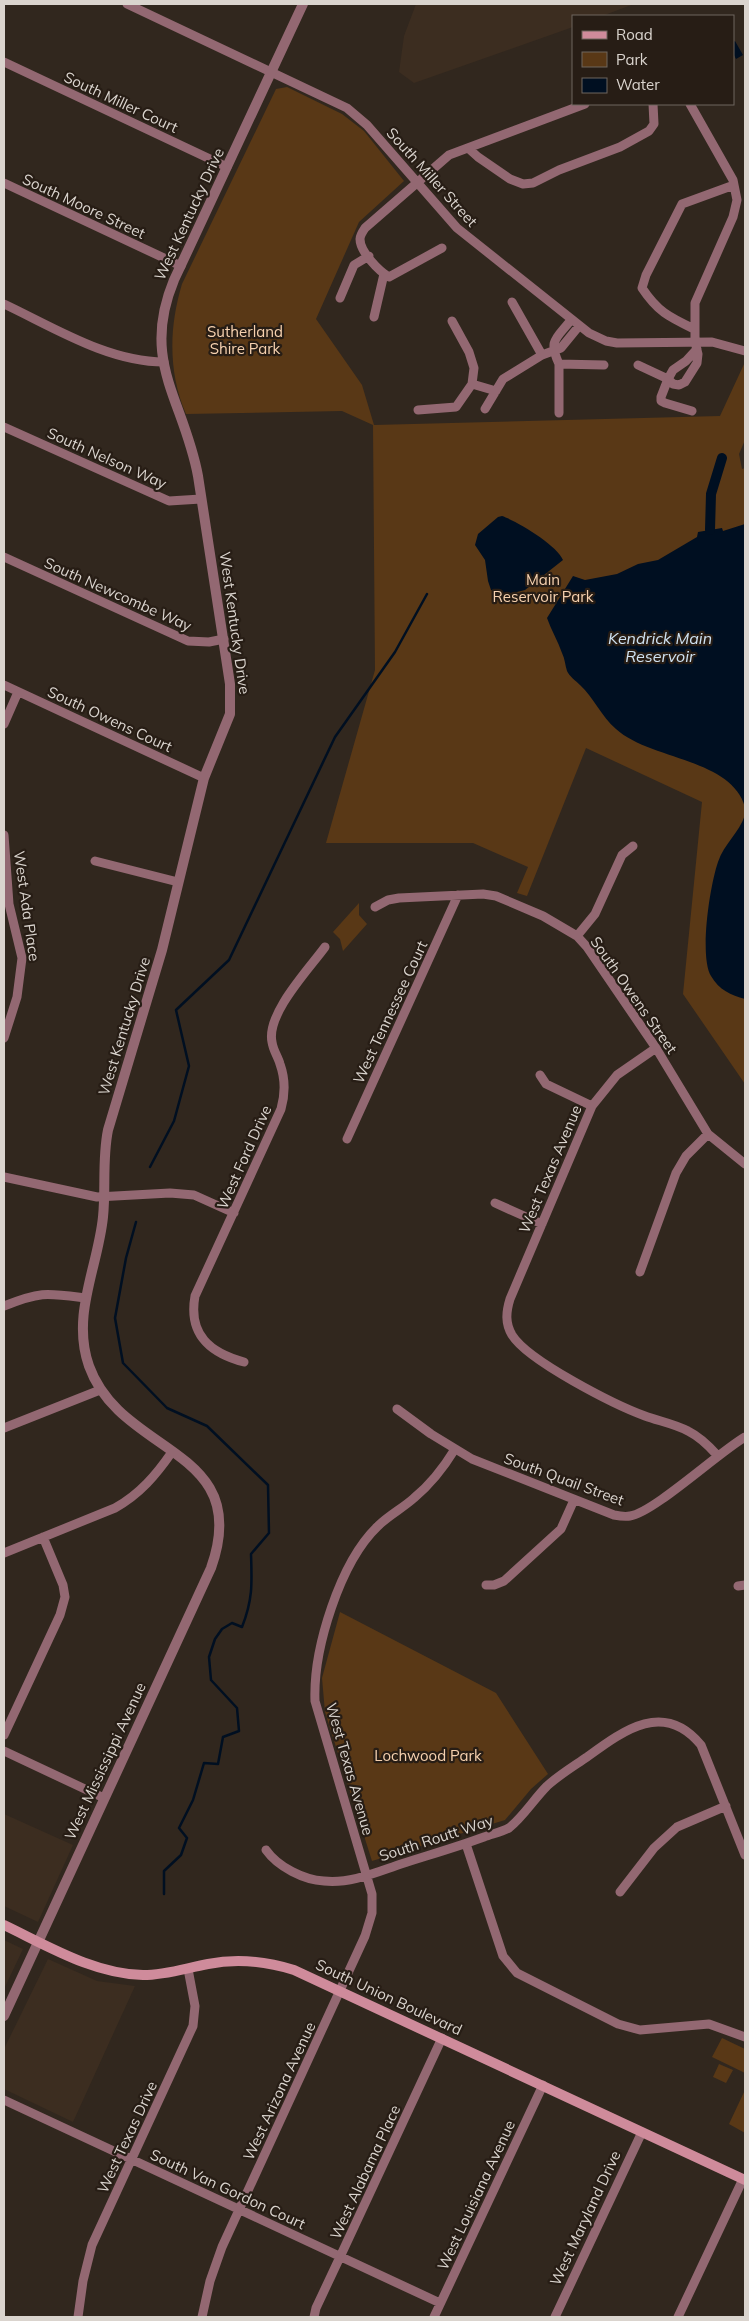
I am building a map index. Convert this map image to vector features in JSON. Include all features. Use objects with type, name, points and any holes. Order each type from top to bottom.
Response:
[{"type":"main road","name":"South Union Boulevard","points":[[4,1925],[86,1963],[114,1972],[154,1974],[230,1961],[262,1962],[294,1970],[341,1990],[744,2179]]},
{"type":"street","name":"South Miller Street","points":[[127,4],[347,108],[367,125],[416,184],[457,228],[570,320],[597,338],[617,343],[696,345],[720,343],[745,351]]},
{"type":"street","name":"West Kentucky Drive","points":[[220,1515],[215,1498],[206,1481],[193,1466],[127,1419],[100,1390],[88,1364],[83,1342],[83,1319],[102,1224],[104,1152],[108,1130],[162,950],[204,778],[225,730],[232,706],[224,639],[202,499],[192,450],[173,402],[164,362],[161,342],[163,313],[181,266],[303,4]]},
{"type":"street","name":"South Miller Court","points":[[4,62],[226,168]]},
{"type":"street","points":[[442,248],[389,276],[384,274],[369,256],[360,239],[364,228],[440,162],[468,148],[582,105]]},
{"type":"street","points":[[468,148],[478,158],[510,179],[523,184],[533,183],[559,170],[620,147],[649,131],[654,124],[653,105]]},
{"type":"street","points":[[638,365],[668,378],[673,384],[679,385],[685,382],[697,363],[694,313],[698,294],[737,206],[738,195],[734,185],[691,105]]},
{"type":"street","name":"South Moore Street","points":[[4,183],[181,266]]},
{"type":"street","points":[[694,328],[664,315],[654,306],[642,288],[646,274],[682,204],[734,185]]},
{"type":"street","points":[[340,298],[354,265],[369,256]]},
{"type":"street","points":[[374,317],[384,274]]},
{"type":"street","points":[[512,302],[542,355]]},
{"type":"street","points":[[4,304],[109,354],[131,360],[164,362]]},
{"type":"street","points":[[559,413],[559,364],[552,350],[554,342],[570,320]]},
{"type":"street","points":[[418,410],[456,407],[472,384],[474,368],[469,352],[452,321]]},
{"type":"street","points":[[485,409],[502,379],[542,355],[561,348],[579,326]]},
{"type":"street","points":[[692,411],[661,401],[660,397],[673,370],[686,361],[696,345]]},
{"type":"street","points":[[559,364],[604,365]]},
{"type":"street","points":[[472,384],[496,391]]},
{"type":"street","name":"South Nelson Way","points":[[4,427],[169,500],[202,499]]},
{"type":"street","name":"South Newcombe Way","points":[[4,557],[188,641],[209,642],[224,639]]},
{"type":"street","name":"South Owens Court","points":[[4,686],[204,778]]},
{"type":"street","points":[[4,724],[18,692]]},
{"type":"street","name":"West Ada Place","points":[[4,835],[7,905],[22,958],[17,997],[4,1038]]},
{"type":"street","points":[[577,936],[598,909],[622,855],[633,846]]},
{"type":"street","points":[[95,861],[178,882]]},
{"type":"street","name":"South Owens Street","points":[[375,908],[388,900],[399,898],[458,895],[496,896],[543,916],[577,936],[587,947],[656,1048],[708,1134],[745,1164]]},
{"type":"street","name":"West Tennessee Court","points":[[347,1139],[458,895]]},
{"type":"street","name":"West Ford Drive","points":[[244,1362],[226,1357],[206,1343],[199,1334],[193,1308],[195,1296],[281,1110],[284,1098],[283,1076],[272,1042],[274,1020],[325,947]]},
{"type":"street","name":"West Texas Avenue","points":[[656,1048],[617,1075],[592,1106],[510,1299],[506,1313],[508,1324],[518,1344],[544,1362],[601,1397],[698,1436],[717,1455]]},
{"type":"street","points":[[540,1075],[546,1084],[592,1106]]},
{"type":"street","points":[[640,1272],[676,1173],[686,1156],[708,1134]]},
{"type":"street","points":[[4,1177],[90,1196],[170,1193],[194,1196],[234,1213]]},
{"type":"street","points":[[494,1203],[542,1224]]},
{"type":"street","points":[[4,1306],[26,1297],[46,1293],[86,1298]]},
{"type":"street","points":[[4,1428],[100,1390]]},
{"type":"street","name":"South Quail Street","points":[[398,1409],[472,1459],[614,1516],[630,1516],[649,1508],[717,1455],[745,1437]]},
{"type":"street","name":"West Texas Avenue","points":[[366,1875],[315,1701],[314,1680],[316,1666],[338,1589],[365,1540],[379,1525],[414,1498],[436,1477],[455,1449]]},
{"type":"street","points":[[4,1553],[115,1508],[127,1501],[156,1475],[172,1452]]},
{"type":"street","points":[[486,1584],[494,1585],[504,1581],[561,1530],[574,1500]]},
{"type":"street","name":"West Mississippi Avenue","points":[[4,2016],[211,1568],[220,1536],[220,1515]]},
{"type":"street","points":[[4,1735],[60,1615],[65,1598],[63,1585],[44,1536]]},
{"type":"street","name":"South Routt Way","points":[[266,1850],[280,1864],[317,1880],[338,1882],[466,1844],[508,1828],[548,1785],[610,1740],[629,1729],[648,1722],[673,1723],[691,1734],[701,1745],[745,1855]]},
{"type":"street","points":[[4,1751],[104,1798]]},
{"type":"street","points":[[620,1892],[654,1848],[678,1827],[726,1806]]},
{"type":"street","points":[[466,1844],[503,1956],[517,1972],[618,2024],[640,2030],[709,2024],[745,2037]]},
{"type":"street","name":"West Arizona Avenue","points":[[202,2317],[215,2266],[365,1936],[372,1913],[372,1894],[366,1875]]},
{"type":"street","name":"West Texas Drive","points":[[78,2317],[82,2281],[92,2245],[193,2026],[196,2006],[188,1969]]},
{"type":"street","name":"West Alabama Place","points":[[314,2317],[316,2308],[442,2038]]},
{"type":"street","name":"West Louisiana Avenue","points":[[434,2317],[543,2086]]},
{"type":"street","name":"South Van Gordon Court","points":[[4,2100],[440,2303]]},
{"type":"street","name":"West Maryland Drive","points":[[555,2317],[642,2132]]},
{"type":"street","points":[[678,2317],[744,2179]]},
{"type":"shaded area","points":[[416,4],[634,4],[605,15],[572,15],[572,27],[414,83],[399,72],[404,36]]},
{"type":"shaded area","points":[[4,1814],[73,1845],[38,1922],[4,1906]]},
{"type":"shaded area","points":[[4,1940],[23,1949],[4,1989]]},
{"type":"shaded area","points":[[48,1959],[97,1981],[135,1986],[73,2122],[4,2089],[4,2049]]},
{"type":"green space","name":"Main Reservoir Park","points":[[287,87],[342,114],[364,131],[404,181],[359,222],[316,319],[362,385],[374,425],[720,416],[745,362],[745,440],[739,454],[742,469],[745,468],[745,1084],[683,994],[702,802],[586,748],[527,896],[517,893],[528,867],[473,843],[326,843],[375,670],[373,425],[342,411],[186,414],[176,382],[172,349],[175,317],[182,284],[276,89]]},
{"type":"green space","points":[[359,903],[359,915],[367,924],[343,951],[340,939],[333,932]]},
{"type":"green space","name":"Lochwood Park","points":[[340,1612],[496,1693],[548,1774],[531,1789],[505,1820],[372,1861],[325,1712],[322,1678]]},
{"type":"green space","points":[[722,2038],[745,2049],[745,2073],[712,2057]]},
{"type":"green space","points":[[719,2064],[733,2070],[726,2083],[713,2077]]},
{"type":"green space","points":[[745,2090],[745,2133],[729,2124]]},
{"type":"water","points":[[734,42],[743,55],[736,59],[734,55]]},
{"type":"water","points":[[502,516],[526,528],[545,541],[563,560],[525,590],[499,593],[491,590],[485,560],[475,545],[478,534],[498,517]]},
{"type":"water","name":"Kendrick Main Reservoir","points":[[745,524],[745,807],[737,791],[724,778],[688,761],[631,739],[616,729],[585,690],[568,673],[563,655],[547,618],[573,576],[585,580],[617,574],[638,564],[658,560],[697,537],[698,532],[722,528],[723,531]]},
{"type":"water","points":[[745,815],[745,999],[726,991],[711,976],[706,953],[706,937],[709,903],[718,862]]},
{"type":"waterway","points":[[710,530],[711,494],[722,458]]},
{"type":"waterway","points":[[150,1167],[174,1121],[189,1066],[176,1010],[229,960],[335,737],[395,652],[427,594]]},
{"type":"waterway","points":[[136,1222],[126,1258],[115,1318],[123,1363],[167,1408],[207,1426],[268,1485],[269,1533],[251,1554],[251,1591],[246,1617],[242,1627],[232,1623],[222,1629],[215,1639],[209,1657],[211,1680],[237,1708],[239,1731],[223,1737],[218,1764],[204,1763],[193,1800],[179,1828],[187,1838],[181,1855],[164,1871],[164,1894]]},
{"type":"park label","name":"Sutherland Shire Park","points":[[245,340]]}]
